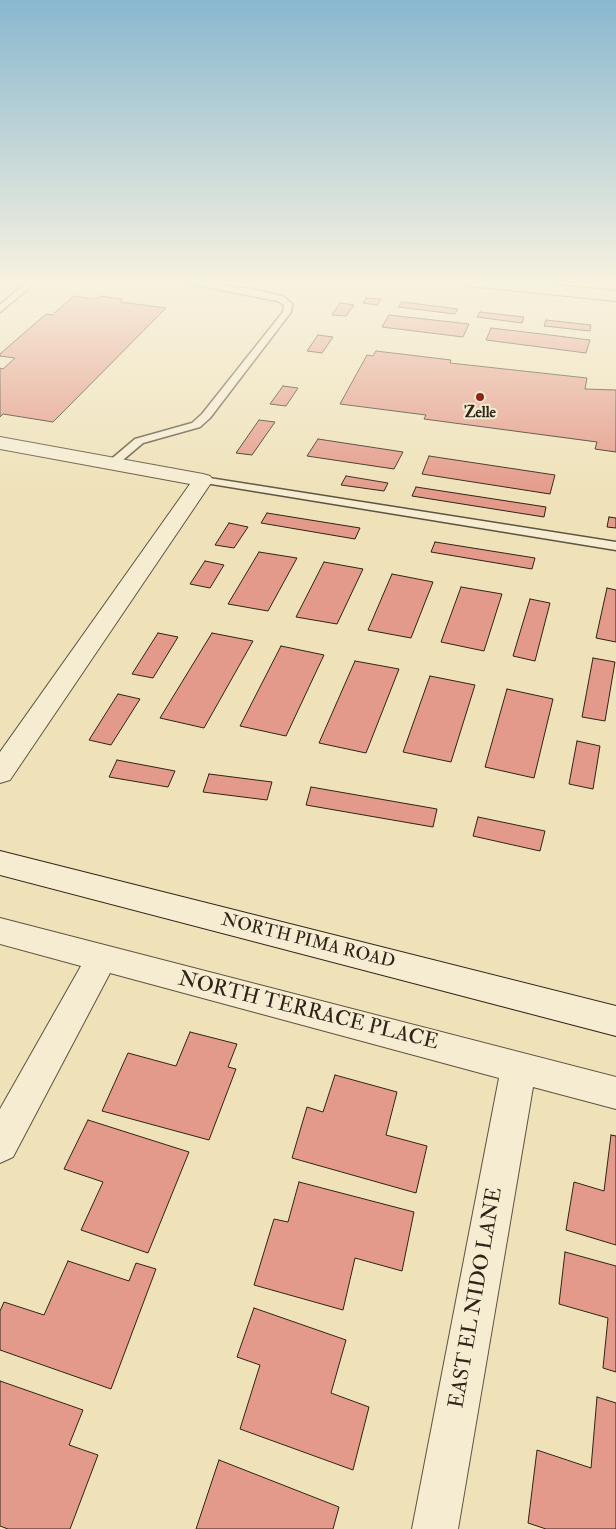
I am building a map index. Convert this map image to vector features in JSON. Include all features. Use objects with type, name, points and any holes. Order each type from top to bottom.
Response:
[{"type":"street","points":[[0,443],[203,480],[0,773]]},
{"type":"street","name":"NORTH PIMA ROAD","points":[[0,863],[616,1021]]},
{"type":"street","name":"NORTH TERRACE PLACE","points":[[0,931],[616,1093]]},
{"type":"street","points":[[0,1146],[101,959]]},
{"type":"street","name":"EAST EL NIDO LANE","points":[[434,1529],[519,1067]]},
{"type":"lane","points":[[113,463],[140,441],[196,425],[206,416],[256,352]]},
{"type":"lane","points":[[203,480],[616,546]]},
{"type":"building","points":[[2,352],[122,352],[53,422],[3,414],[0,417],[0,368],[3,369],[15,358],[0,356]]},
{"type":"building","name":"Zelle","points":[[375,352],[387,352],[451,360],[450,363],[587,378],[585,389],[616,390],[616,452],[595,449],[597,442],[424,419],[426,415],[340,404],[367,355],[373,356]]},
{"type":"building","points":[[283,386],[298,388],[286,406],[270,404]]},
{"type":"building","points":[[259,420],[275,422],[252,455],[236,453]]},
{"type":"building","points":[[318,439],[403,452],[394,469],[307,456]]},
{"type":"building","points":[[429,456],[555,475],[550,494],[422,474]]},
{"type":"building","points":[[346,476],[388,483],[384,491],[341,485]]},
{"type":"building","points":[[416,487],[546,507],[544,517],[412,496]]},
{"type":"building","points":[[267,513],[360,528],[355,539],[261,523]]},
{"type":"building","points":[[609,517],[616,518],[616,528],[607,527]]},
{"type":"building","points":[[229,523],[248,527],[234,548],[215,545]]},
{"type":"building","points":[[435,542],[535,558],[532,569],[431,552]]},
{"type":"building","points":[[259,552],[297,558],[268,611],[228,604]]},
{"type":"building","points":[[205,561],[224,565],[210,588],[190,584]]},
{"type":"building","points":[[324,562],[363,569],[337,624],[296,617]]},
{"type":"building","points":[[392,574],[433,582],[411,638],[368,630]]},
{"type":"building","points":[[461,587],[502,594],[484,651],[441,642]]},
{"type":"building","points":[[607,588],[616,590],[616,642],[596,638]]},
{"type":"building","points":[[530,599],[550,603],[535,661],[513,656]]},
{"type":"building","points":[[158,633],[178,637],[153,678],[132,674]]},
{"type":"building","points":[[212,633],[253,641],[204,728],[160,718]]},
{"type":"building","points":[[281,646],[324,655],[286,736],[240,726]]},
{"type":"building","points":[[593,658],[615,662],[605,721],[582,717]]},
{"type":"building","points":[[355,661],[399,669],[366,753],[319,743]]},
{"type":"building","points":[[430,676],[475,685],[451,762],[403,752]]},
{"type":"building","points":[[507,689],[553,699],[534,778],[485,767]]},
{"type":"building","points":[[118,694],[140,699],[111,745],[89,740]]},
{"type":"building","points":[[577,741],[600,746],[593,789],[569,784]]},
{"type":"building","points":[[117,760],[175,771],[168,787],[109,777]]},
{"type":"building","points":[[209,774],[272,782],[267,800],[203,792]]},
{"type":"building","points":[[311,787],[437,809],[433,827],[306,805]]},
{"type":"building","points":[[478,817],[545,831],[540,851],[473,836]]},
{"type":"building","points":[[190,1032],[237,1044],[228,1067],[236,1069],[209,1140],[102,1111],[128,1053],[176,1066]]},
{"type":"building","points":[[335,1075],[397,1092],[386,1135],[427,1146],[416,1193],[292,1158],[307,1107],[323,1112]]},
{"type":"building","points":[[88,1120],[189,1152],[148,1253],[81,1230],[103,1182],[64,1169]]},
{"type":"building","points":[[611,1135],[616,1136],[616,1245],[566,1230],[574,1182],[604,1191]]},
{"type":"building","points":[[299,1182],[414,1212],[402,1271],[355,1258],[343,1310],[254,1285],[274,1219],[288,1222]]},
{"type":"building","points":[[565,1252],[616,1266],[616,1372],[603,1368],[608,1318],[559,1304]]},
{"type":"building","points":[[68,1261],[129,1281],[136,1263],[156,1269],[111,1389],[0,1350],[0,1311],[4,1302],[44,1315]]},
{"type":"building","points":[[254,1308],[346,1340],[331,1393],[369,1407],[353,1470],[240,1429],[260,1365],[237,1357]]},
{"type":"building","points":[[0,1381],[83,1410],[69,1445],[98,1455],[70,1529],[8,1529],[0,1526]]},
{"type":"building","points":[[597,1397],[616,1403],[616,1529],[546,1529],[528,1523],[537,1450],[591,1468]]},
{"type":"building","points":[[219,1460],[339,1507],[333,1529],[196,1529]]},
{"type":"place","name":"Zelle","points":[[480,397]]}]
